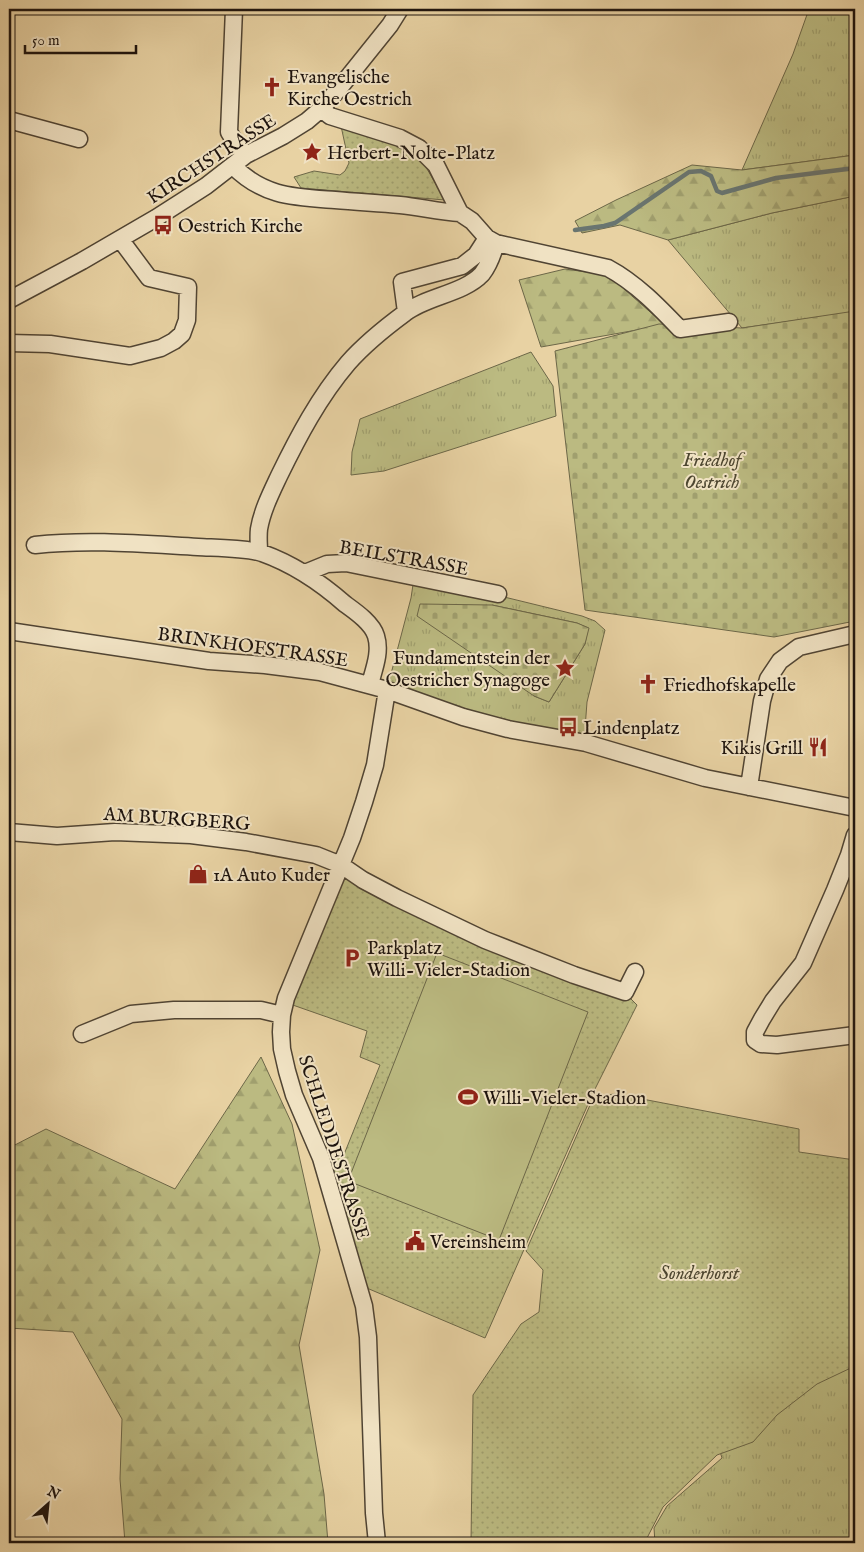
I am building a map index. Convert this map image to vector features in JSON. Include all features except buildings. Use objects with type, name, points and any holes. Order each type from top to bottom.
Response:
[{"type":"street","points":[[234,9],[229,132],[246,155]]},
{"type":"street","name":"KIRCHSTRASSE","points":[[9,300],[120,239],[163,213],[233,166],[246,155],[284,136],[307,120],[321,109],[365,57],[400,9]]},
{"type":"street","points":[[321,109],[330,116],[400,138],[419,148],[436,165],[460,213]]},
{"type":"street","points":[[9,120],[79,138]]},
{"type":"street","points":[[233,166],[242,175],[257,184],[292,197],[420,207],[460,213],[496,242],[608,268],[655,303],[680,329],[729,322]]},
{"type":"street","points":[[9,343],[50,344],[130,356],[161,348],[182,334],[187,320],[188,287],[149,278],[120,239]]},
{"type":"street","points":[[406,312],[402,282],[462,266],[496,242]]},
{"type":"street","points":[[259,552],[259,529],[266,503],[298,437],[348,363],[406,312],[428,300],[470,283],[483,272],[492,257],[496,242]]},
{"type":"street","points":[[35,545],[64,542],[146,544],[259,552],[304,573],[328,589],[372,627],[379,651],[370,684]]},
{"type":"street","name":"BEILSTRASSE","points":[[304,573],[327,564],[346,563],[498,594]]},
{"type":"street","name":"BRINKHOFSTRASSE","points":[[9,631],[209,661],[265,665],[320,672],[370,684],[472,720],[586,744],[705,778],[855,808]]},
{"type":"street","points":[[749,787],[762,701],[768,679],[780,661],[799,647],[855,634]]},
{"type":"street","name":"SCHLEDDESTRASSE","points":[[377,1543],[374,1513],[368,1338],[364,1306],[321,1158],[294,1095],[282,1049],[281,1032],[286,998],[352,838],[375,766],[387,690]]},
{"type":"street","name":"AM BURGBERG","points":[[9,832],[57,836],[115,832],[191,835],[316,854],[341,864],[363,880],[397,898],[485,940],[594,983],[625,992],[635,972]]},
{"type":"street","points":[[855,835],[846,864],[803,963],[773,1001],[755,1032],[755,1040],[761,1044],[777,1045],[855,1034]]},
{"type":"street","points":[[82,1034],[131,1014],[174,1010],[261,1010],[282,1016]]},
{"type":"green space","points":[[809,9],[855,9],[855,155],[742,170],[793,54]]},
{"type":"green space","points":[[341,126],[419,155],[445,200],[301,188],[294,177],[314,171],[340,175],[345,171],[349,163]]},
{"type":"green space","points":[[855,155],[855,196],[772,213],[668,240],[620,225],[582,233],[575,221],[692,165],[742,170]]},
{"type":"green space","points":[[855,196],[855,315],[854,312],[742,328],[668,240],[772,213]]},
{"type":"green space","points":[[565,269],[608,275],[665,325],[541,347],[519,280]]},
{"type":"green space","name":"Friedhof Oestrich","points":[[855,311],[855,621],[774,637],[585,610],[555,351],[659,324],[742,328]]},
{"type":"green space","points":[[531,352],[553,386],[556,416],[384,471],[351,475],[352,452],[360,419]]},
{"type":"green space","points":[[414,578],[496,595],[582,616],[595,621],[605,630],[587,702],[584,742],[387,689],[411,598]],"holes":[[[492,605],[577,623],[588,628],[585,644],[549,702],[534,696]]]},
{"type":"green space","points":[[420,604],[492,605],[577,623],[589,628],[585,644],[549,702],[534,696],[417,616]]},
{"type":"green space","points":[[342,867],[626,994],[637,1005],[593,1093],[485,1338],[362,1286],[325,1159],[343,1157],[380,1065],[360,1057],[367,1031],[287,1003]]},
{"type":"green space","name":"Willi-Vieler-Stadion","points":[[437,953],[588,1012],[499,1240],[348,1181]]},
{"type":"green space","points":[[261,1057],[292,1124],[320,1250],[299,1345],[324,1494],[328,1543],[125,1543],[120,1479],[122,1419],[73,1332],[9,1328],[9,1148],[46,1129],[175,1189]]},
{"type":"green space","name":"Sonderhorst","points":[[616,1094],[799,1129],[799,1152],[855,1160],[855,1366],[817,1384],[777,1415],[753,1442],[717,1455],[663,1507],[647,1538],[647,1543],[471,1543],[473,1395],[521,1324],[539,1312],[543,1270],[526,1251],[590,1105],[605,1095]]},
{"type":"green space","points":[[855,1189],[855,1543],[655,1543],[654,1528],[667,1506],[722,1458],[707,1410]]},
{"type":"waterway","points":[[575,230],[615,223],[689,172],[701,171],[711,176],[717,191],[722,193],[776,178],[855,168]]},
{"type":"place","name":"Evangelische Kirche Oestrich","points":[[272,87]]},
{"type":"place","name":"Herbert-Nolte-Platz","points":[[312,152]]},
{"type":"place","name":"Oestrich Kirche","points":[[163,225]]},
{"type":"place","name":"Fundamentstein der Oestricher Synagoge","points":[[565,668]]},
{"type":"place","name":"Friedhofskapelle","points":[[648,684]]},
{"type":"place","name":"Lindenplatz","points":[[568,727]]},
{"type":"place","name":"Kikis Grill","points":[[818,747]]},
{"type":"place","name":"1A Auto Kuder","points":[[198,874]]},
{"type":"place","name":"Parkplatz Willi-Vieler-Stadion","points":[[352,958]]},
{"type":"place","name":"Willi-Vieler-Stadion","points":[[468,1097]]},
{"type":"place","name":"Vereinsheim","points":[[415,1241]]}]
